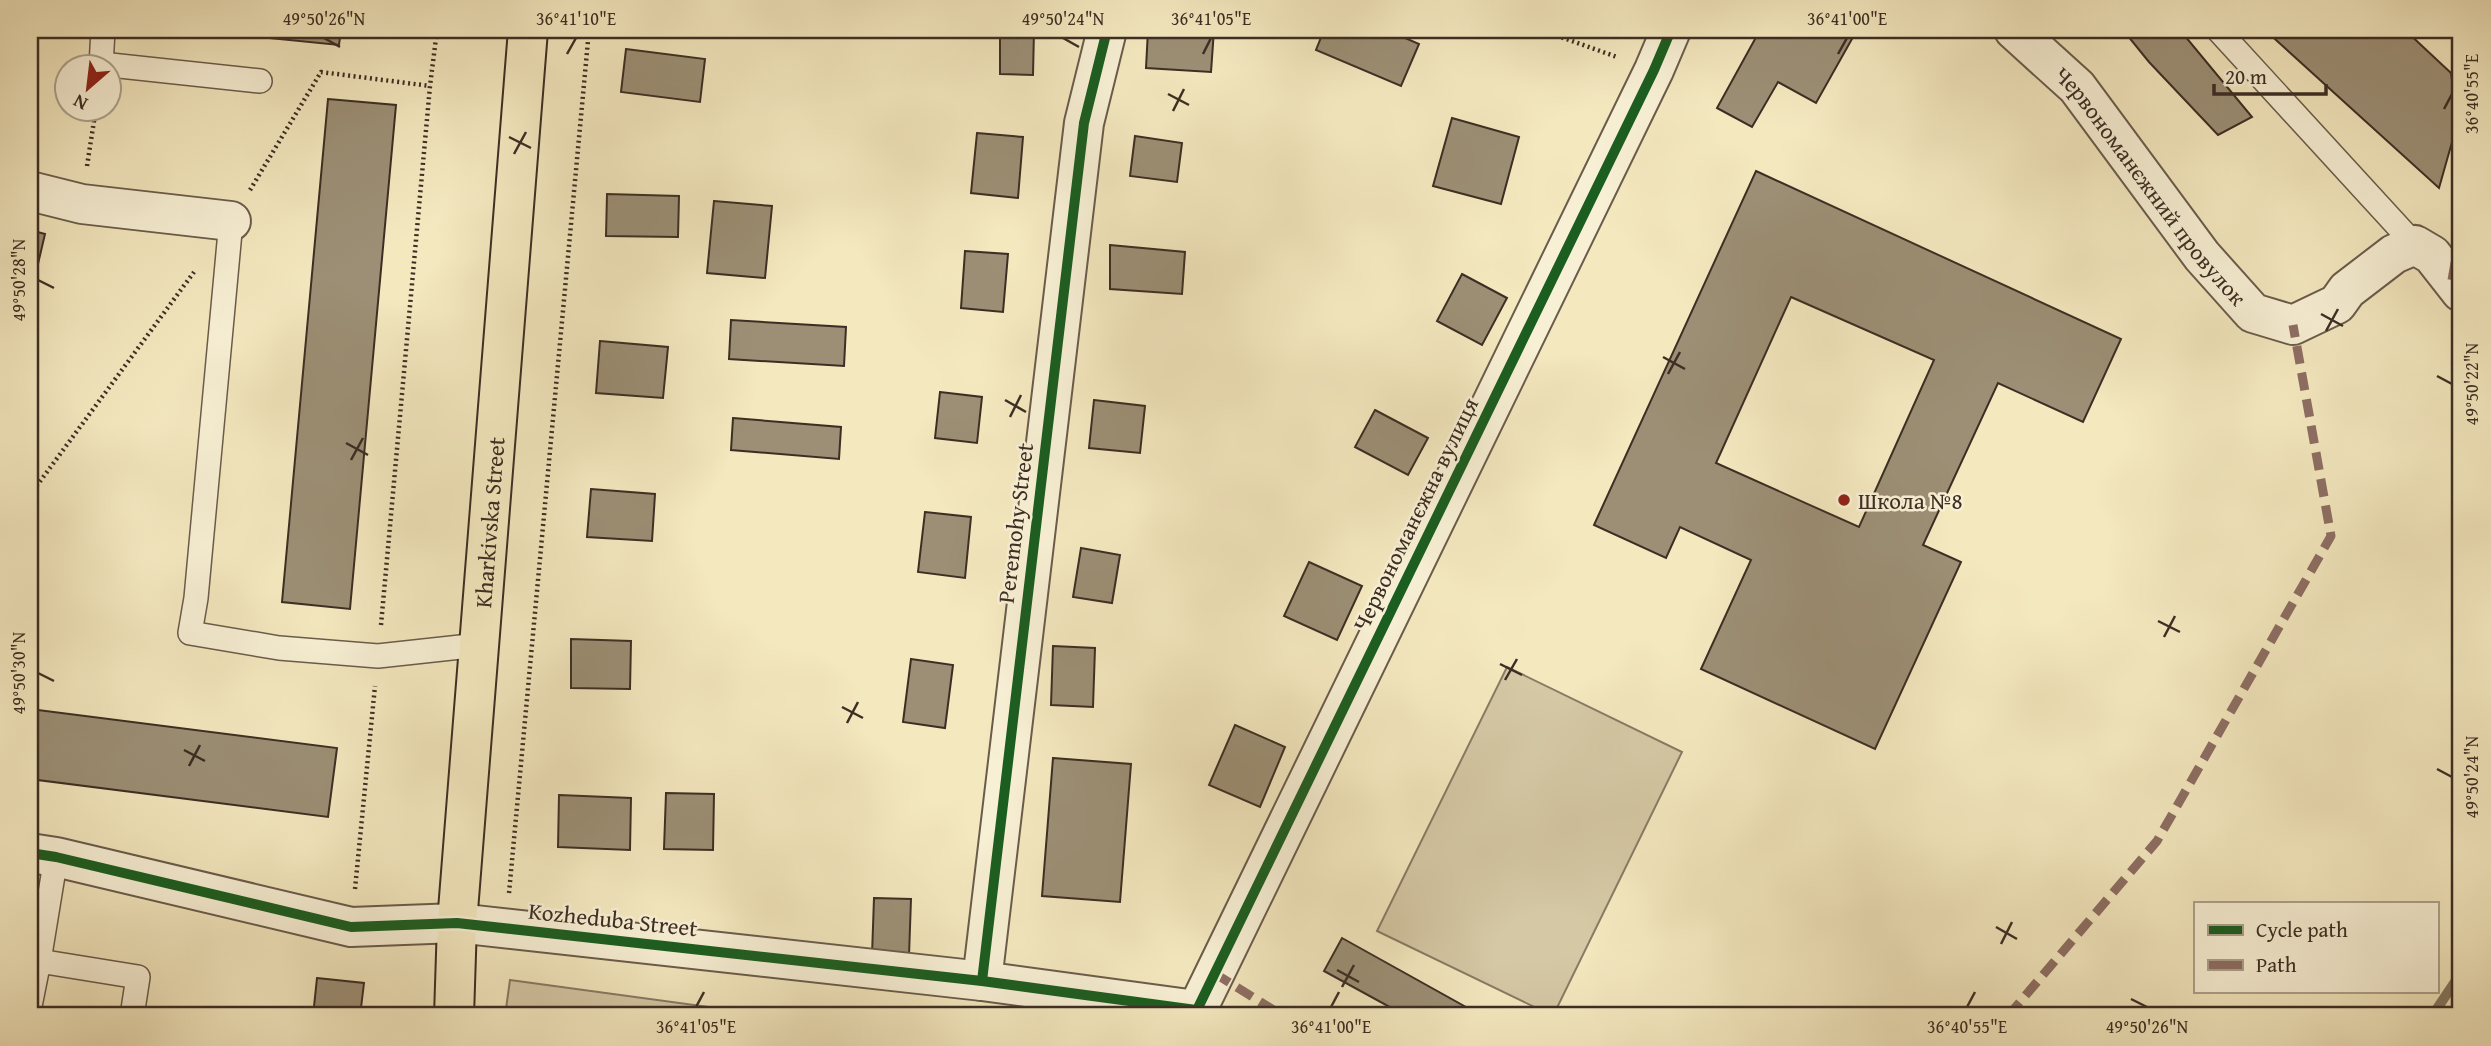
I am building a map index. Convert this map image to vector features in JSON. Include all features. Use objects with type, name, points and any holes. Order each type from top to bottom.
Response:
[{"type":"main road","name":"Kharkivska Street","points":[[454,1016],[457,923],[528,30]]},
{"type":"street","name":"Peremohy Street","points":[[982,981],[1082,136],[1107,30]]},
{"type":"street","name":"Червономанєжна вулиця","points":[[1195,1013],[1654,71],[1671,30]]},
{"type":"street","name":"Червономанєжний провулок","points":[[2014,30],[2077,87],[2202,256],[2253,313],[2293,325],[2337,304],[2347,290],[2394,254],[2415,245]]},
{"type":"street","points":[[30,191],[82,204],[231,222]]},
{"type":"street","points":[[2415,245],[2432,255],[2461,292]]},
{"type":"street","name":"Kozheduba Street","points":[[43,855],[351,927],[457,923],[982,981],[1195,1013]]},
{"type":"lane","points":[[102,52],[103,30]]},
{"type":"lane","points":[[2218,30],[2415,245]]},
{"type":"lane","points":[[122,67],[260,81]]},
{"type":"lane","points":[[231,222],[197,584],[190,633],[279,648],[378,656],[479,645]]},
{"type":"lane","points":[[30,1006],[43,855]]},
{"type":"lane","points":[[34,960],[138,977],[132,1016]]},
{"type":"path","points":[[351,927],[437,30]]},
{"type":"path","points":[[506,929],[589,30]]},
{"type":"path","points":[[1541,30],[1654,71]]},
{"type":"path","points":[[30,495],[231,222],[321,72],[430,86]]},
{"type":"path","points":[[82,204],[94,122]]},
{"type":"shaded area","points":[[1507,667],[1682,752],[1553,1016],[1377,931]]},
{"type":"shaded area","points":[[510,980],[775,1016],[505,1016]]},
{"type":"building","points":[[190,30],[341,30],[339,45]]},
{"type":"building","points":[[1000,30],[1034,30],[1033,75],[1000,74]]},
{"type":"building","points":[[1148,30],[1214,30],[1211,72],[1146,68]]},
{"type":"building","points":[[1324,30],[1387,30],[1419,44],[1401,86],[1316,50]]},
{"type":"building","points":[[1606,30],[1628,30],[1625,37]]},
{"type":"building","points":[[1760,30],[1857,30],[1816,103],[1778,82],[1752,127],[1717,108]]},
{"type":"building","points":[[2123,30],[2180,30],[2252,117],[2218,135],[2149,62]]},
{"type":"building","points":[[2265,30],[2405,30],[2451,73],[2458,121],[2439,188]]},
{"type":"building","points":[[626,49],[705,59],[700,102],[621,92]]},
{"type":"building","points":[[328,99],[396,105],[350,609],[282,602]]},
{"type":"building","points":[[1452,118],[1519,137],[1501,204],[1433,186]]},
{"type":"building","points":[[977,133],[1023,137],[1018,198],[971,193]]},
{"type":"building","points":[[1135,136],[1182,143],[1177,182],[1130,176]]},
{"type":"building","points":[[1756,171],[2121,339],[2083,422],[1998,383],[1923,545],[1961,562],[1875,749],[1701,669],[1751,560],[1680,527],[1666,558],[1594,525]],"holes":[[[1791,297],[1934,360],[1859,527],[1716,463]]]},
{"type":"building","points":[[607,194],[679,196],[678,237],[606,236]]},
{"type":"building","points":[[714,201],[772,206],[765,278],[707,273]]},
{"type":"building","points":[[30,230],[45,234],[30,298]]},
{"type":"building","points":[[1110,245],[1185,252],[1182,294],[1110,289]]},
{"type":"building","points":[[965,251],[1008,254],[1003,312],[961,308]]},
{"type":"building","points":[[1462,274],[1507,298],[1482,345],[1437,321]]},
{"type":"building","points":[[731,320],[846,327],[844,366],[729,359]]},
{"type":"building","points":[[600,341],[668,347],[663,398],[596,393]]},
{"type":"building","points":[[2461,359],[2461,381],[2452,364]]},
{"type":"building","points":[[940,392],[982,397],[977,443],[935,438]]},
{"type":"building","points":[[1094,400],[1145,406],[1140,453],[1089,448]]},
{"type":"building","points":[[1375,410],[1428,438],[1408,475],[1355,447]]},
{"type":"building","points":[[733,418],[841,427],[839,459],[731,450]]},
{"type":"building","points":[[591,489],[655,494],[652,541],[587,537]]},
{"type":"building","points":[[925,512],[971,517],[965,578],[918,572]]},
{"type":"building","points":[[1081,548],[1120,555],[1112,603],[1073,597]]},
{"type":"building","points":[[1309,562],[1362,586],[1337,640],[1284,616]]},
{"type":"building","points":[[571,639],[631,641],[630,689],[571,688]]},
{"type":"building","points":[[1053,646],[1095,648],[1093,707],[1051,705]]},
{"type":"building","points":[[911,659],[953,665],[945,728],[903,722]]},
{"type":"building","points":[[30,709],[337,748],[328,817],[30,779]]},
{"type":"building","points":[[1235,725],[1285,747],[1260,807],[1209,785]]},
{"type":"building","points":[[1053,758],[1131,764],[1120,902],[1042,896]]},
{"type":"building","points":[[666,793],[714,794],[713,850],[664,849]]},
{"type":"building","points":[[559,795],[631,798],[630,850],[558,847]]},
{"type":"building","points":[[874,898],[911,899],[909,956],[872,955]]},
{"type":"building","points":[[1342,938],[1482,1016],[1406,1016],[1324,971]]},
{"type":"building","points":[[317,978],[364,983],[360,1016],[313,1016]]},
{"type":"waterway","points":[[2432,1016],[2461,973]]},
{"type":"marked path","points":[[2452,280],[2461,229]]},
{"type":"marked path","points":[[2008,1016],[2157,841],[2331,536],[2293,325]]},
{"type":"marked path","points":[[1214,973],[1283,1016]]},
{"type":"cycle path","points":[[982,981],[1084,123],[1107,30]]},
{"type":"cycle path","points":[[1194,1016],[1654,70],[1671,30]]},
{"type":"cycle path","points":[[30,853],[351,927],[457,923],[982,981],[1196,1010]]},
{"type":"place","name":"Школа №8","points":[[1844,500]]}]
